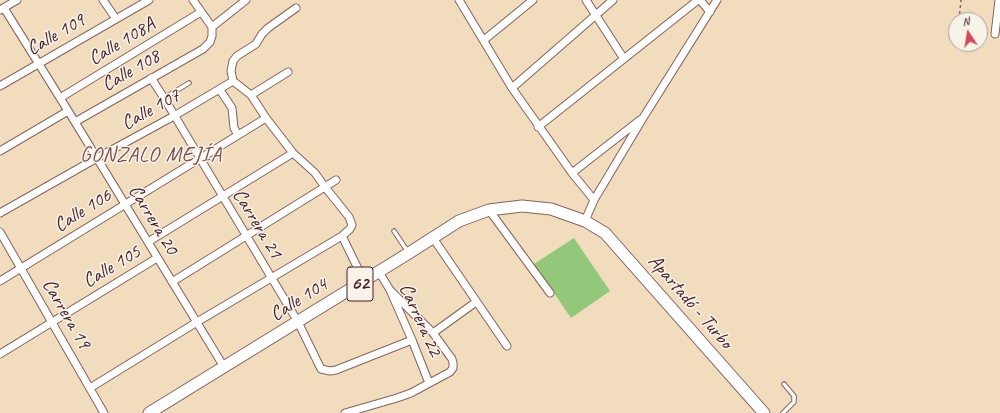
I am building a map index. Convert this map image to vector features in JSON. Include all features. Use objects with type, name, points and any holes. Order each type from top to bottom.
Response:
[{"type":"main road","name":"Calle 104","points":[[149,413],[379,272],[459,221],[489,210],[522,206],[551,209],[585,220]]},
{"type":"main road","name":"Apartadó - Turbo","points":[[585,220],[605,233],[764,413]]},
{"type":"street","points":[[2,9],[17,0]]},
{"type":"street","points":[[103,0],[116,19]]},
{"type":"street","name":"Calle 109","points":[[0,86],[149,0]]},
{"type":"street","points":[[193,0],[212,27],[246,0]]},
{"type":"street","points":[[459,0],[512,88],[538,127],[594,200]]},
{"type":"street","points":[[484,40],[533,0]]},
{"type":"street","points":[[586,0],[624,59]]},
{"type":"street","points":[[512,88],[595,14],[613,0]]},
{"type":"street","points":[[538,127],[699,0],[710,12]]},
{"type":"street","points":[[585,220],[594,200],[643,118],[717,0]]},
{"type":"street","points":[[996,34],[999,0]]},
{"type":"street","points":[[90,388],[197,322],[342,236],[352,226],[351,221],[311,168],[293,153],[266,118],[251,95],[233,81],[231,71],[233,61],[237,56],[256,44],[268,28],[296,8]]},
{"type":"street","name":"Carrera 20","points":[[2,9],[75,122],[224,367]]},
{"type":"street","name":"Calle 108A","points":[[60,98],[201,12]]},
{"type":"street","name":"Calle 108","points":[[75,122],[203,49],[210,42],[212,27]]},
{"type":"street","points":[[251,95],[288,72]]},
{"type":"street","name":"Carrera 21","points":[[151,78],[298,322],[321,369],[330,371],[412,340]]},
{"type":"street","name":"Calle 107","points":[[0,213],[220,90],[233,81]]},
{"type":"street","points":[[220,90],[232,108],[234,128],[238,135]]},
{"type":"street","points":[[0,151],[68,111]]},
{"type":"street","name":"Calle 106","points":[[0,281],[266,118]]},
{"type":"street","points":[[572,173],[643,118]]},
{"type":"street","points":[[148,242],[293,153]]},
{"type":"street","points":[[172,282],[336,180]]},
{"type":"street","points":[[489,210],[550,293]]},
{"type":"street","name":"Carrera 19","points":[[0,232],[104,413]]},
{"type":"street","points":[[342,236],[364,281]]},
{"type":"street","points":[[433,238],[507,346]]},
{"type":"street","name":"Calle 105","points":[[0,354],[158,258]]},
{"type":"street","name":"Carrera 22","points":[[379,272],[390,290],[429,382]]},
{"type":"street","points":[[345,413],[397,398],[450,372],[453,368],[453,363],[433,333],[390,290]]},
{"type":"street","points":[[433,333],[476,302]]},
{"type":"lane","points":[[164,98],[189,84]]},
{"type":"lane","points":[[394,231],[409,253]]},
{"type":"lane","points":[[783,413],[794,402],[794,396],[784,384]]},
{"type":"path","points":[[959,12],[960,0]]},
{"type":"green space","points":[[574,238],[610,291],[571,318],[534,264]]},
{"type":"district","name":"GONZALO MEJÍA","points":[[151,155]]}]
